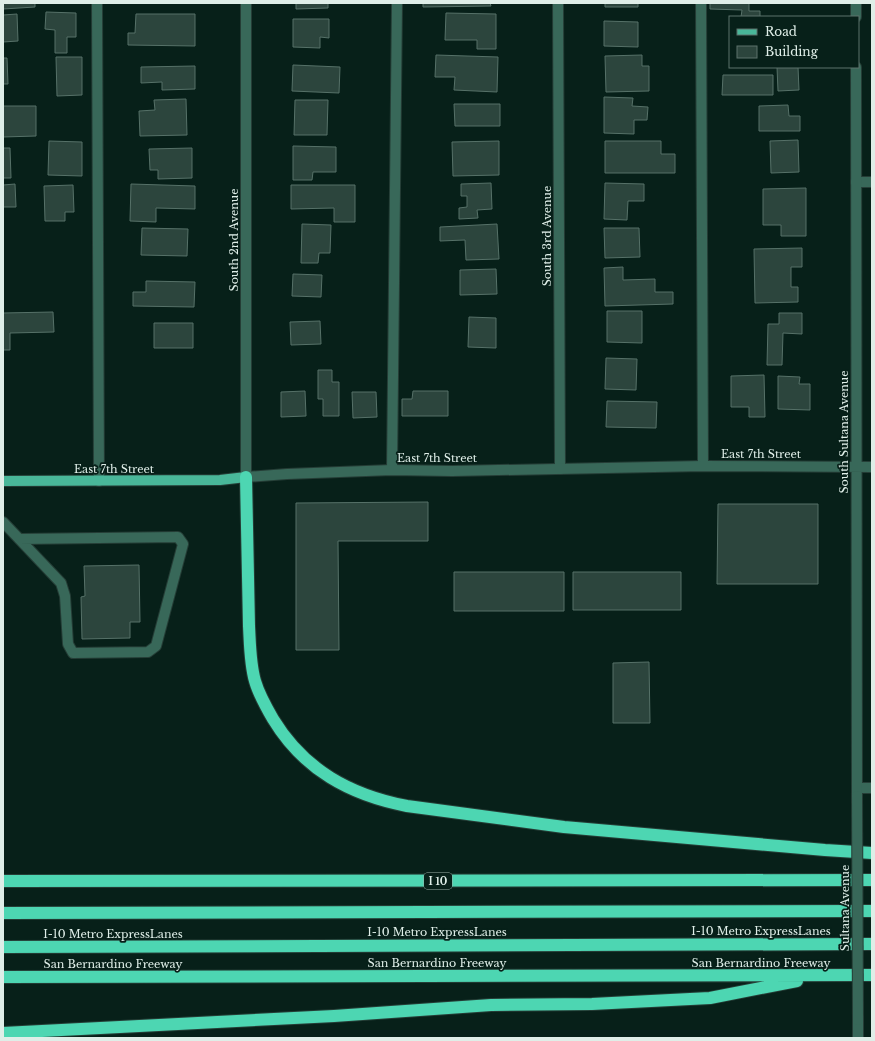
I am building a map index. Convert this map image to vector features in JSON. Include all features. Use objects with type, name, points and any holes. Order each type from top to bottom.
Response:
[{"type":"highway","points":[[246,477],[249,634],[255,680],[260,695],[281,733],[304,758],[331,779],[370,797],[407,806],[564,827],[872,853]]},
{"type":"highway","name":"I 10","points":[[3,881],[872,880]]},
{"type":"highway","name":"I-10 Metro ExpressLanes","points":[[3,913],[872,911]]},
{"type":"highway","name":"I-10 Metro ExpressLanes","points":[[3,948],[872,944]]},
{"type":"highway","name":"San Bernardino Freeway","points":[[3,977],[872,975]]},
{"type":"highway","points":[[3,1033],[334,1016],[491,1005],[592,1004],[710,998],[826,976]]},
{"type":"main road","name":"East 7th Street","points":[[3,481],[220,480],[246,477]]},
{"type":"street","points":[[97,3],[99,481]]},
{"type":"street","name":"South 2nd Avenue","points":[[246,3],[246,477]]},
{"type":"street","points":[[392,470],[397,3]]},
{"type":"street","name":"South 3rd Avenue","points":[[558,3],[560,469]]},
{"type":"street","points":[[702,3],[703,466]]},
{"type":"street","points":[[856,3],[856,16]]},
{"type":"street","name":"South Sultana Avenue","points":[[856,68],[857,792]]},
{"type":"street","points":[[856,182],[872,182]]},
{"type":"street","name":"East 7th Street","points":[[246,477],[392,470],[452,471],[703,466],[872,467]]},
{"type":"street","points":[[3,522],[19,539],[61,583],[65,596],[68,644],[73,653],[148,652],[156,646],[183,544],[178,537],[19,539]]},
{"type":"street","points":[[857,792],[872,788]]},
{"type":"street","name":"Sultana Avenue","points":[[857,792],[858,1038]]},
{"type":"building","points":[[3,3],[35,3],[35,7],[3,9]]},
{"type":"building","points":[[296,3],[328,3],[328,8],[296,9]]},
{"type":"building","points":[[423,3],[490,3],[491,6],[423,7]]},
{"type":"building","points":[[605,3],[638,3],[638,7],[605,7]]},
{"type":"building","points":[[710,3],[749,3],[749,11],[760,11],[760,16],[741,16],[742,10],[710,9]]},
{"type":"building","points":[[46,12],[76,13],[76,37],[67,37],[67,53],[55,53],[55,30],[45,29]]},
{"type":"building","points":[[446,13],[496,14],[496,49],[477,49],[477,40],[445,40]]},
{"type":"building","points":[[17,14],[18,41],[3,42],[3,15]]},
{"type":"building","points":[[136,14],[195,14],[195,46],[128,45],[128,33],[135,33]]},
{"type":"building","points":[[293,19],[329,19],[329,38],[320,37],[320,48],[293,47]]},
{"type":"building","points":[[604,21],[638,22],[638,47],[604,46]]},
{"type":"building","points":[[436,55],[498,57],[497,92],[454,90],[455,77],[435,77]]},
{"type":"building","points":[[642,55],[642,66],[649,66],[649,91],[606,92],[605,56]]},
{"type":"building","points":[[56,57],[82,57],[82,95],[57,96]]},
{"type":"building","points":[[3,58],[7,58],[8,84],[3,84]]},
{"type":"building","points":[[293,65],[340,67],[339,93],[292,91]]},
{"type":"building","points":[[195,66],[195,89],[162,90],[162,82],[141,83],[141,67]]},
{"type":"building","points":[[777,68],[798,68],[799,90],[778,91]]},
{"type":"building","points":[[723,75],[773,75],[773,95],[722,95]]},
{"type":"building","points":[[604,97],[633,98],[632,106],[648,107],[647,120],[634,120],[634,134],[604,133]]},
{"type":"building","points":[[186,99],[187,135],[140,136],[139,111],[155,110],[154,100]]},
{"type":"building","points":[[295,100],[328,100],[327,135],[294,135]]},
{"type":"building","points":[[454,104],[500,104],[500,126],[455,126]]},
{"type":"building","points":[[788,105],[789,116],[800,116],[800,131],[759,131],[759,106]]},
{"type":"building","points":[[3,106],[36,106],[36,136],[3,137]]},
{"type":"building","points":[[798,140],[799,172],[771,173],[770,141]]},
{"type":"building","points":[[49,141],[82,142],[82,176],[48,175]]},
{"type":"building","points":[[499,141],[499,175],[453,176],[452,142]]},
{"type":"building","points":[[605,141],[661,141],[661,154],[675,154],[675,173],[605,173]]},
{"type":"building","points":[[293,146],[336,147],[336,172],[313,172],[312,180],[293,180]]},
{"type":"building","points":[[3,148],[10,148],[11,178],[3,178]]},
{"type":"building","points":[[192,148],[192,178],[158,179],[158,170],[150,170],[149,149]]},
{"type":"building","points":[[491,183],[492,209],[477,210],[478,218],[459,219],[459,208],[467,207],[467,196],[461,196],[461,184]]},
{"type":"building","points":[[605,183],[644,184],[644,201],[628,201],[627,220],[604,219]]},
{"type":"building","points":[[15,184],[16,207],[3,207],[3,185]]},
{"type":"building","points":[[131,184],[195,186],[195,209],[156,208],[156,222],[130,221]]},
{"type":"building","points":[[73,185],[74,212],[65,212],[65,221],[45,221],[44,186]]},
{"type":"building","points":[[291,185],[355,185],[355,222],[334,222],[334,208],[291,209]]},
{"type":"building","points":[[806,188],[806,236],[781,236],[781,225],[763,225],[763,189]]},
{"type":"building","points":[[302,224],[331,225],[330,253],[319,253],[318,263],[301,263]]},
{"type":"building","points":[[497,224],[499,259],[466,260],[465,240],[440,241],[440,227]]},
{"type":"building","points":[[142,228],[188,229],[187,256],[141,255]]},
{"type":"building","points":[[604,228],[639,228],[640,257],[605,258]]},
{"type":"building","points":[[802,248],[802,267],[791,267],[791,287],[798,287],[798,302],[755,303],[754,249]]},
{"type":"building","points":[[623,267],[623,280],[655,279],[655,292],[673,292],[673,304],[605,306],[604,268]]},
{"type":"building","points":[[496,269],[497,294],[460,295],[460,270]]},
{"type":"building","points":[[293,274],[322,275],[321,297],[292,296]]},
{"type":"building","points":[[146,281],[195,282],[194,307],[133,306],[133,292],[146,292]]},
{"type":"building","points":[[607,311],[642,311],[642,343],[607,342]]},
{"type":"building","points":[[53,312],[54,332],[10,333],[10,350],[3,350],[3,313]]},
{"type":"building","points":[[779,313],[802,313],[802,334],[783,333],[782,365],[767,365],[768,324],[779,324]]},
{"type":"building","points":[[469,317],[496,318],[496,348],[468,347]]},
{"type":"building","points":[[320,321],[321,344],[291,345],[290,322]]},
{"type":"building","points":[[154,323],[193,323],[193,348],[154,348]]},
{"type":"building","points":[[606,358],[637,359],[636,390],[605,389]]},
{"type":"building","points":[[318,370],[332,370],[332,382],[339,382],[339,416],[323,416],[323,399],[318,399]]},
{"type":"building","points":[[764,375],[765,417],[749,417],[749,407],[731,407],[731,376]]},
{"type":"building","points":[[778,376],[800,377],[799,384],[810,384],[810,410],[778,409]]},
{"type":"building","points":[[305,391],[306,416],[281,417],[281,392]]},
{"type":"building","points":[[413,391],[448,391],[448,416],[402,416],[402,399],[412,399]]},
{"type":"building","points":[[352,392],[376,392],[377,417],[353,418]]},
{"type":"building","points":[[607,401],[657,402],[656,428],[606,427]]},
{"type":"building","points":[[428,502],[428,541],[338,541],[339,650],[296,650],[296,503]]},
{"type":"building","points":[[718,504],[818,504],[818,584],[717,584]]},
{"type":"building","points":[[139,565],[140,622],[130,622],[130,638],[82,639],[81,597],[85,596],[84,566]]},
{"type":"building","points":[[454,572],[564,572],[564,611],[454,611]]},
{"type":"building","points":[[573,572],[681,572],[681,610],[573,610]]},
{"type":"building","points":[[649,662],[650,723],[613,723],[613,663]]}]
